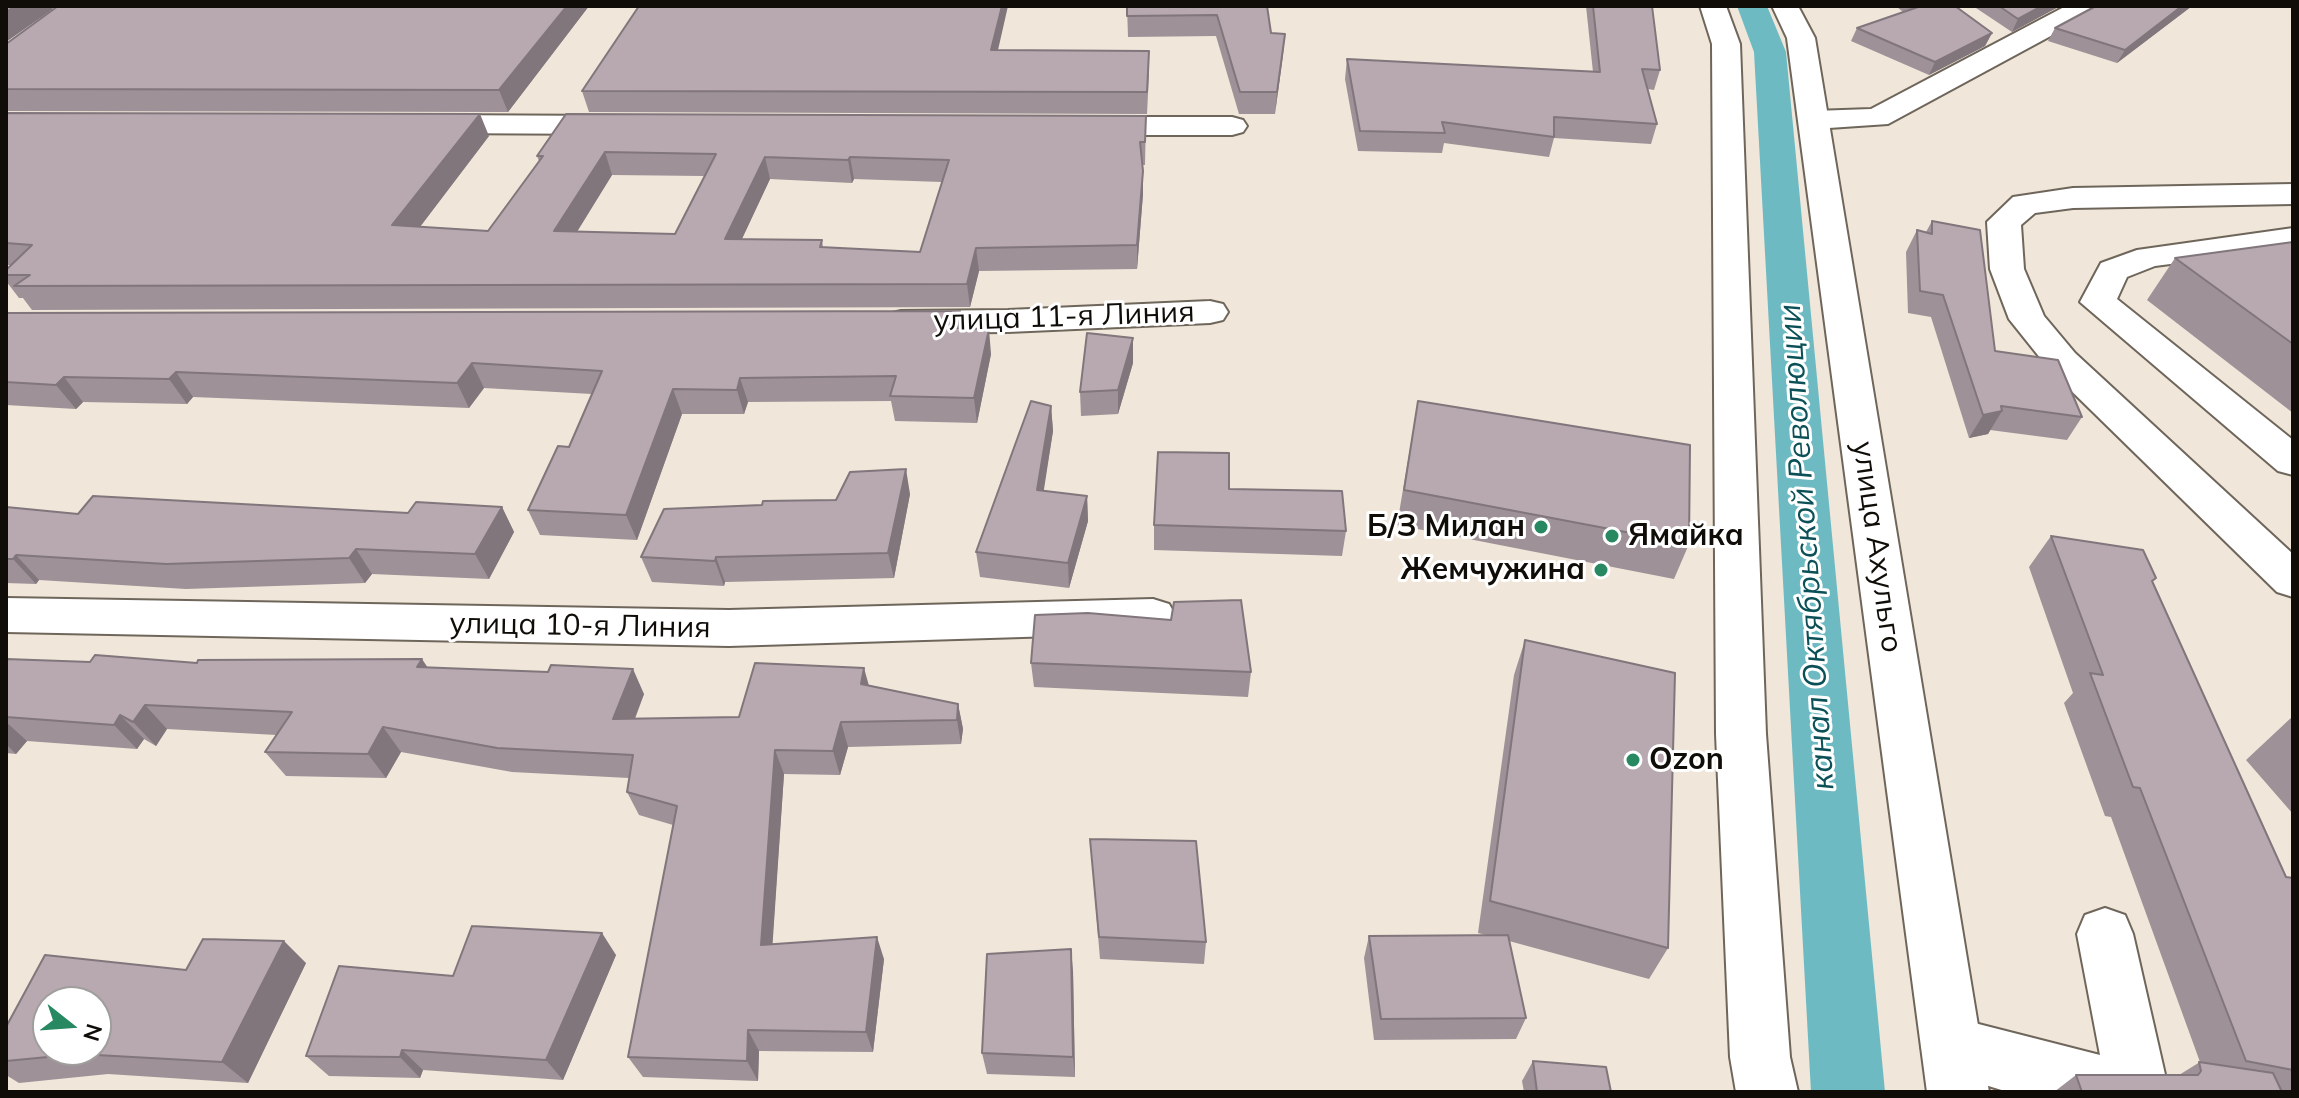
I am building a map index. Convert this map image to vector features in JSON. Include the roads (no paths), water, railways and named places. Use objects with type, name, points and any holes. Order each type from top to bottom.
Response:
[{"type":"main road","points":[[1713,6],[1726,44],[1741,734],[1760,1057],[1767,1092]]},
{"type":"main road","name":"улица Ахульго","points":[[1785,6],[1801,38],[1955,1070]]},
{"type":"main road","points":[[1814,120],[1877,118],[2086,6]]},
{"type":"main road","points":[[1986,30],[2010,46]]},
{"type":"main road","points":[[388,124],[643,125]]},
{"type":"main road","points":[[1057,126],[1232,126]]},
{"type":"main road","points":[[2293,194],[2073,198],[2025,204],[2004,222],[2007,269],[2027,319],[2062,361],[2293,580]]},
{"type":"main road","points":[[2293,238],[2149,257],[2113,270],[2098,302],[2293,461]]},
{"type":"main road","name":"улица 11-я Линия","points":[[865,322],[1008,321],[1210,312]]},
{"type":"main road","name":"улица 10-я Линия","points":[[6,615],[729,628],[1153,616]]},
{"type":"main road","points":[[2105,934],[2138,1092]]},
{"type":"main road","points":[[1955,1070],[2125,1092]]},
{"type":"waterway","name":"канал Октябрьской Революции","points":[[1752,6],[1770,52],[1848,1092]]},
{"type":"place","name":"Б/З Милан","points":[[1541,527]]},
{"type":"place","name":"Ямайка","points":[[1612,536]]},
{"type":"place","name":"Жемчужина","points":[[1601,570]]},
{"type":"place","name":"Ozon","points":[[1633,760]]}]
